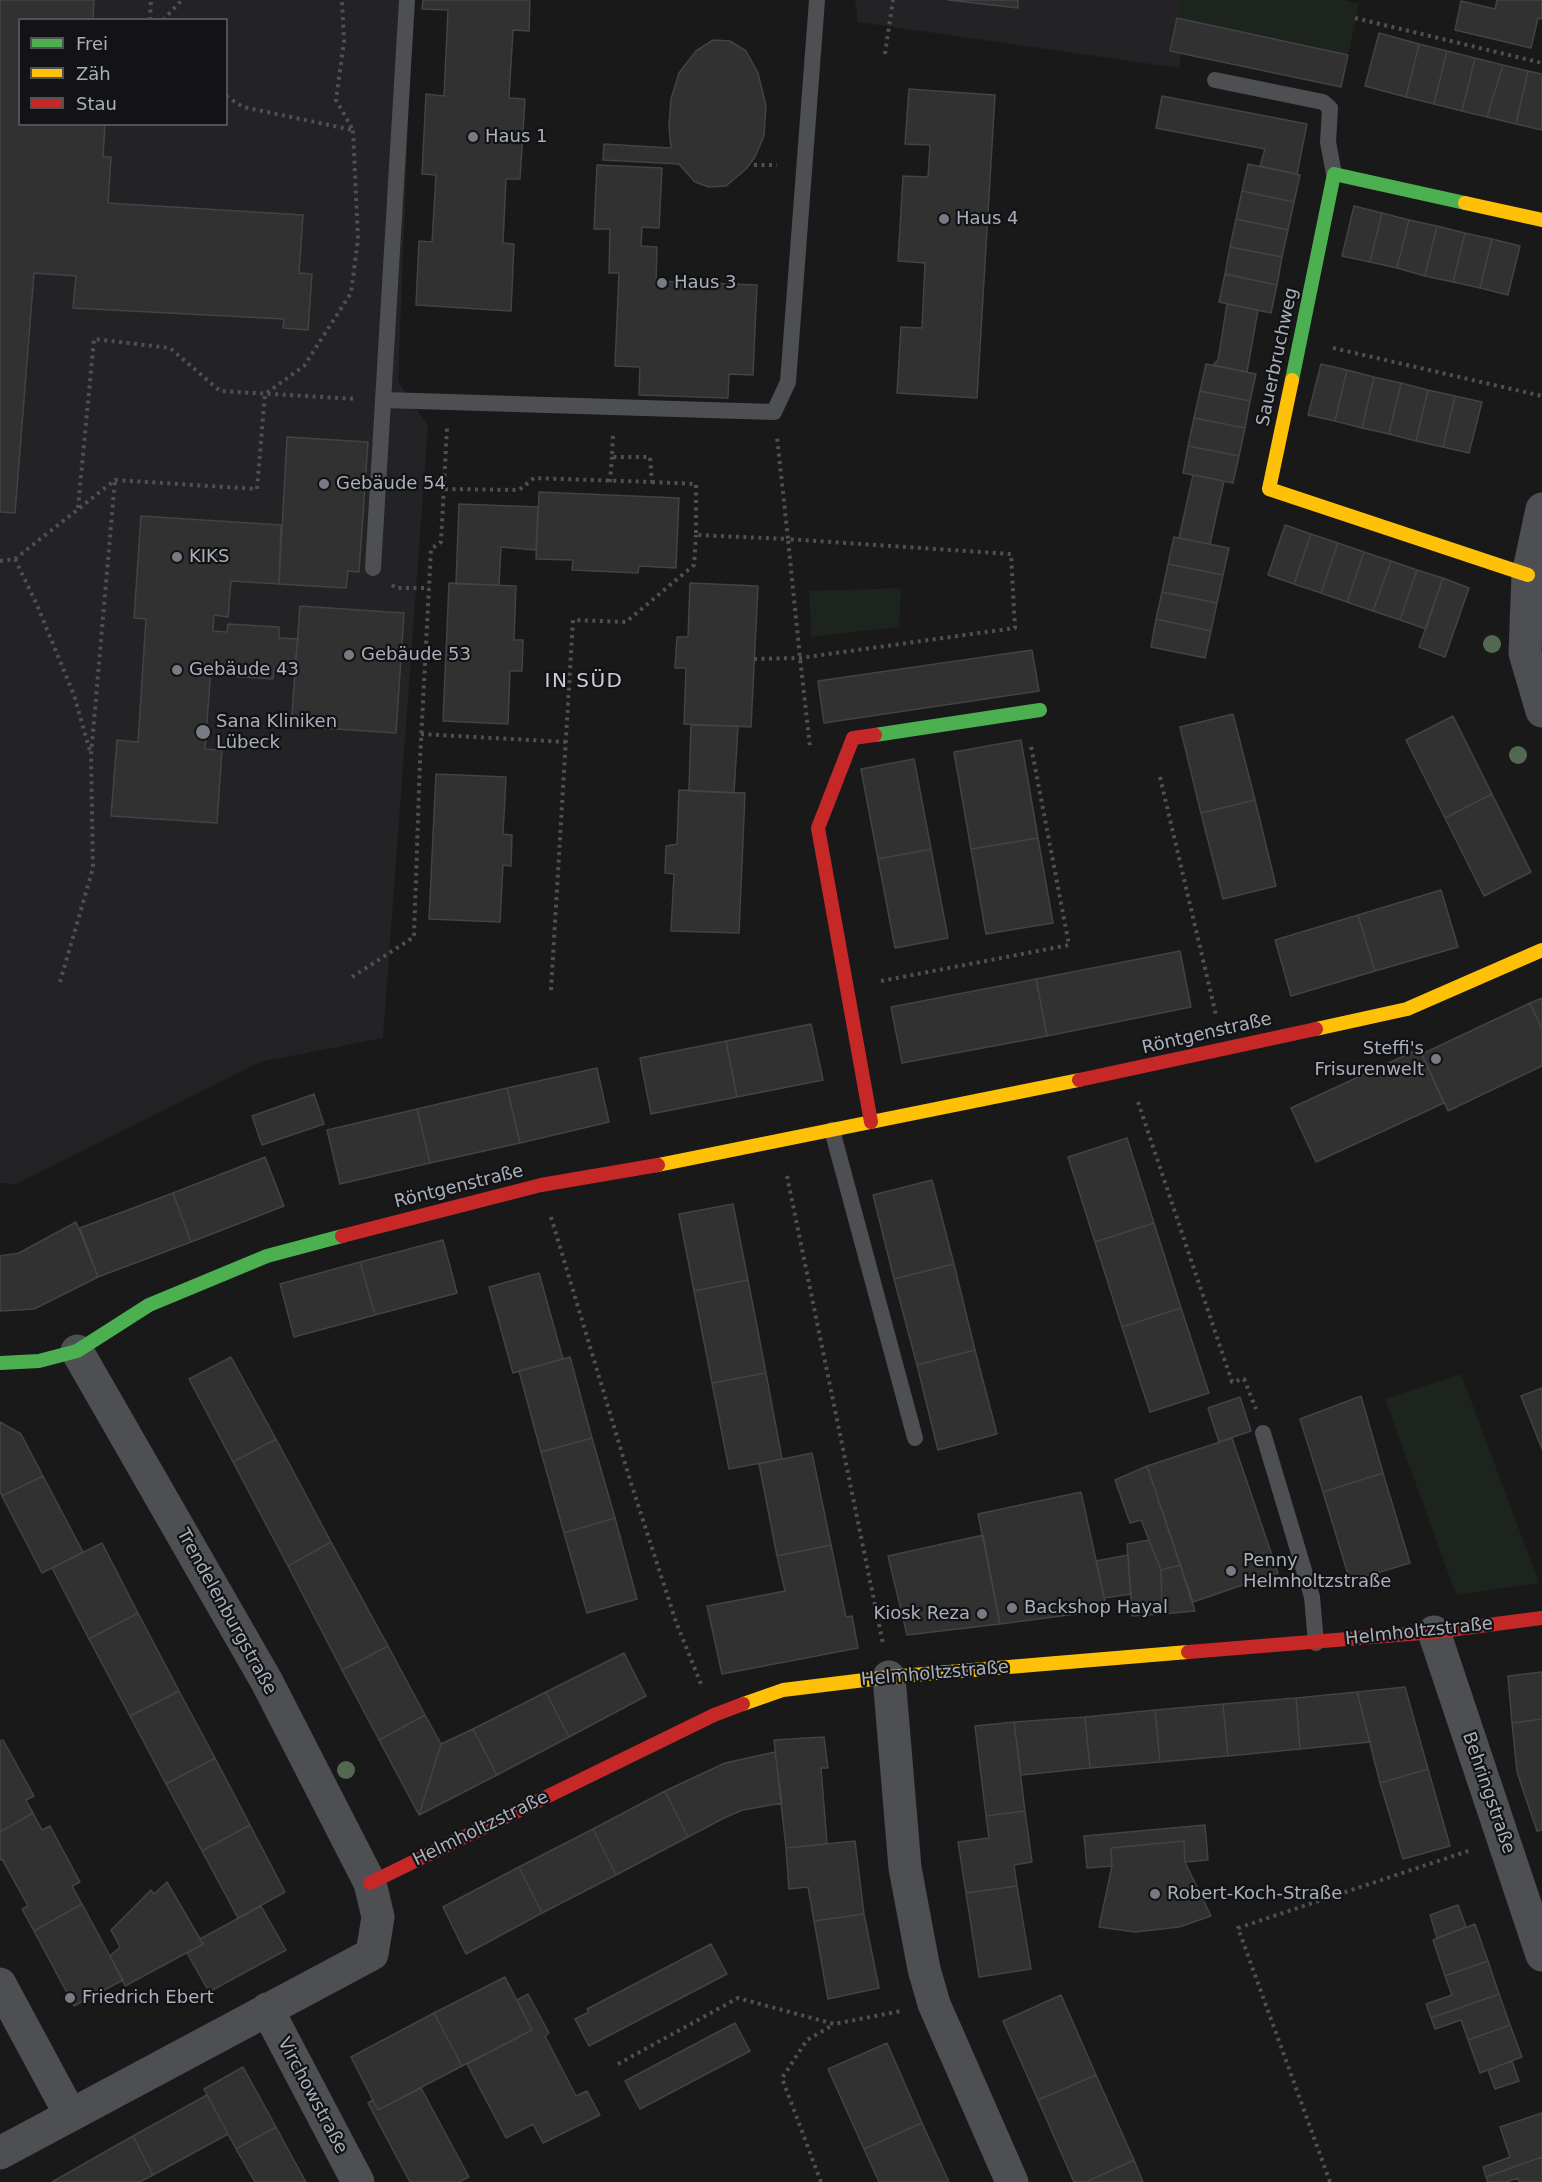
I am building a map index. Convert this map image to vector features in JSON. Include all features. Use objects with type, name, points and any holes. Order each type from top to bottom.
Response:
[{"type":"street","points":[[1334,174],[1542,220]]},
{"type":"street","name":"Sauerbruchweg","points":[[1334,174],[1269,489],[1528,575]]},
{"type":"street","points":[[1542,509],[1528,575],[1526,653],[1542,711]]},
{"type":"street","points":[[871,1122],[818,828],[853,738],[1040,710]]},
{"type":"street","name":"Röntgenstraße","points":[[78,1351],[149,1305],[267,1256],[541,1185],[638,1169],[832,1130],[1407,1010],[1542,951]]},
{"type":"street","points":[[0,1363],[39,1361],[78,1351]]},
{"type":"street","name":"Trendelenburgstraße","points":[[78,1351],[267,1682],[370,1883],[378,1917],[372,1954],[267,2009]]},
{"type":"street","name":"Helmholtzstraße","points":[[370,1883],[714,1715],[783,1690],[890,1677],[1434,1632],[1542,1618]]},
{"type":"street","name":"Behringstraße","points":[[1434,1632],[1542,1955]]},
{"type":"street","points":[[890,1677],[905,1868],[924,1969],[934,2004],[1012,2182]]},
{"type":"street","points":[[0,1984],[70,2115]]},
{"type":"street","points":[[0,2153],[267,2009]]},
{"type":"street","name":"Virchowstraße","points":[[267,2009],[358,2182]]},
{"type":"lane","points":[[373,568],[407,0]]},
{"type":"lane","points":[[384,400],[774,412],[788,382],[818,0]]},
{"type":"lane","points":[[1215,80],[1323,102],[1330,108],[1328,142],[1334,174]]},
{"type":"lane","points":[[832,1130],[915,1438]]},
{"type":"lane","points":[[1263,1433],[1312,1597],[1316,1643]]},
{"type":"path","points":[[150,18],[151,0]]},
{"type":"path","points":[[165,18],[182,0]]},
{"type":"path","points":[[0,561],[15,559],[115,480],[257,489],[265,394],[304,366],[351,293],[358,239],[353,130],[336,100],[344,41],[342,0]]},
{"type":"path","points":[[885,54],[893,0]]},
{"type":"path","points":[[1356,18],[1542,63]]},
{"type":"path","points":[[228,97],[243,107],[353,130]]},
{"type":"path","points":[[78,508],[94,339],[170,348],[220,391],[384,400]]},
{"type":"path","points":[[1300,340],[1542,396]]},
{"type":"path","points":[[352,976],[414,937],[421,734],[431,549],[441,542],[449,402]]},
{"type":"path","points":[[610,482],[615,408]]},
{"type":"path","points":[[774,412],[810,749]]},
{"type":"path","points":[[612,457],[650,457],[652,482]]},
{"type":"path","points":[[445,489],[519,490],[534,478],[696,483],[694,565],[626,622],[573,620],[551,990]]},
{"type":"path","points":[[60,982],[93,868],[91,755],[115,480]]},
{"type":"path","points":[[696,535],[1011,554],[1015,627],[800,657],[754,659]]},
{"type":"path","points":[[15,559],[37,605],[74,695],[91,755]]},
{"type":"path","points":[[396,588],[429,588]]},
{"type":"path","points":[[847,988],[1070,945],[1024,712]]},
{"type":"path","points":[[421,734],[566,742]]},
{"type":"path","points":[[1160,777],[1224,1047]]},
{"type":"path","points":[[1127,1070],[1232,1382],[1244,1379],[1256,1408]]},
{"type":"path","points":[[779,1140],[890,1677]]},
{"type":"path","points":[[541,1185],[630,1480],[676,1622],[714,1715]]},
{"type":"path","points":[[1330,2182],[1238,1928],[1503,1839]]},
{"type":"path","points":[[618,2064],[738,1998],[834,2024]]},
{"type":"path","points":[[821,2182],[782,2078],[807,2040],[834,2024],[934,2004]]},
{"type":"shaded area","name":"Sana Kliniken Lübeck","points":[[0,0],[413,0],[398,381],[428,426],[383,1038],[260,1062],[16,1184],[0,1183]]},
{"type":"shaded area","points":[[855,0],[1191,0],[1179,68],[858,22]]},
{"type":"shaded area","points":[[1181,0],[1345,0],[1359,4],[1348,55],[1177,18]]},
{"type":"shaded area","points":[[901,588],[899,627],[811,637],[809,591]]},
{"type":"shaded area","points":[[1461,1374],[1539,1583],[1456,1595],[1385,1399]]},
{"type":"building","points":[[0,0],[94,0],[93,18],[18,18],[18,126],[105,126],[103,157],[111,157],[108,203],[303,215],[299,273],[312,274],[308,330],[283,328],[284,319],[73,308],[76,276],[34,273],[15,513],[0,512]]},
{"type":"building","name":"Haus 1","points":[[423,0],[530,0],[529,31],[513,30],[509,98],[525,99],[520,179],[506,179],[503,243],[514,244],[511,311],[416,305],[419,241],[432,242],[436,175],[422,174],[426,94],[444,96],[448,10],[422,9]]},
{"type":"building","points":[[948,0],[1018,0],[1018,8]]},
{"type":"building","points":[[1497,0],[1542,0],[1542,19],[1538,18],[1531,48],[1455,30],[1461,1],[1495,9]]},
{"type":"building","points":[[1177,18],[1348,55],[1341,87],[1170,51]]},
{"type":"building","points":[[1379,33],[1419,44],[1406,97],[1365,86]]},
{"type":"building","points":[[713,40],[730,41],[746,51],[758,73],[766,106],[764,136],[755,157],[746,169],[726,186],[709,187],[695,182],[679,164],[603,160],[604,144],[671,148],[669,126],[671,99],[679,73],[696,51]]},
{"type":"building","points":[[1419,44],[1447,51],[1434,104],[1406,97]]},
{"type":"building","points":[[1447,51],[1475,58],[1462,111],[1434,104]]},
{"type":"building","points":[[1475,58],[1503,65],[1487,117],[1462,111]]},
{"type":"building","points":[[1503,65],[1528,71],[1516,124],[1487,117]]},
{"type":"building","points":[[1528,71],[1542,74],[1542,130],[1516,124]]},
{"type":"building","name":"Haus 4","points":[[909,89],[995,95],[977,398],[897,393],[901,327],[922,328],[925,263],[898,261],[903,176],[928,177],[930,145],[905,144]]},
{"type":"building","points":[[1162,96],[1307,124],[1297,174],[1260,166],[1265,149],[1156,128]]},
{"type":"building","points":[[1248,164],[1300,175],[1294,202],[1242,191]]},
{"type":"building","name":"Haus 3","points":[[597,165],[662,168],[659,228],[642,227],[641,246],[657,247],[656,281],[757,285],[753,375],[729,374],[728,398],[639,395],[640,367],[615,366],[619,273],[609,273],[610,229],[594,229]]},
{"type":"building","points":[[1242,191],[1294,202],[1288,230],[1236,219]]},
{"type":"building","points":[[1354,206],[1382,213],[1370,262],[1342,256]]},
{"type":"building","points":[[1382,213],[1409,220],[1397,268],[1370,262]]},
{"type":"building","points":[[1236,219],[1288,230],[1282,257],[1230,247]]},
{"type":"building","points":[[1409,220],[1437,226],[1425,276],[1397,268]]},
{"type":"building","points":[[1437,226],[1465,233],[1453,282],[1425,276]]},
{"type":"building","points":[[1465,233],[1492,239],[1480,288],[1453,282]]},
{"type":"building","points":[[1492,239],[1520,246],[1508,295],[1480,288]]},
{"type":"building","points":[[1230,247],[1282,257],[1277,285],[1225,274]]},
{"type":"building","points":[[1225,274],[1277,285],[1271,313],[1219,302]]},
{"type":"building","points":[[1227,304],[1258,310],[1247,372],[1213,365],[1218,360]]},
{"type":"building","points":[[1206,364],[1256,374],[1250,401],[1200,391]]},
{"type":"building","points":[[1321,364],[1347,370],[1335,421],[1308,415]]},
{"type":"building","points":[[1347,370],[1374,377],[1362,428],[1335,421]]},
{"type":"building","points":[[1374,377],[1401,383],[1389,434],[1362,428]]},
{"type":"building","points":[[1401,383],[1428,390],[1416,441],[1389,434]]},
{"type":"building","points":[[1428,390],[1455,396],[1443,447],[1416,441]]},
{"type":"building","points":[[1200,391],[1250,401],[1245,428],[1194,418]]},
{"type":"building","points":[[1455,396],[1482,402],[1469,453],[1443,447]]},
{"type":"building","points":[[1194,418],[1245,428],[1239,456],[1188,446]]},
{"type":"building","name":"Gebäude 54","points":[[287,437],[368,442],[359,572],[348,571],[346,588],[279,584]]},
{"type":"building","points":[[1188,446],[1239,456],[1233,483],[1183,473]]},
{"type":"building","points":[[1193,475],[1224,481],[1210,544],[1179,538]]},
{"type":"building","points":[[539,492],[679,498],[676,568],[639,566],[638,573],[572,570],[573,560],[536,559]]},
{"type":"building","points":[[459,504],[538,507],[536,550],[501,547],[499,585],[456,584]]},
{"type":"building","name":"Gebäude 43","points":[[141,516],[281,525],[279,584],[231,581],[228,617],[214,615],[213,631],[227,632],[228,624],[279,627],[279,638],[298,639],[294,671],[274,670],[273,679],[229,676],[229,669],[211,667],[205,749],[222,750],[217,823],[111,816],[117,740],[138,742],[146,619],[134,618]]},
{"type":"building","points":[[1285,525],[1311,534],[1294,584],[1268,575]]},
{"type":"building","points":[[1311,534],[1338,543],[1321,593],[1294,584]]},
{"type":"building","points":[[1174,537],[1229,548],[1223,575],[1168,564]]},
{"type":"building","points":[[1338,543],[1364,552],[1347,602],[1321,593]]},
{"type":"building","points":[[1364,552],[1391,561],[1373,611],[1347,602]]},
{"type":"building","points":[[1391,561],[1417,570],[1400,620],[1373,611]]},
{"type":"building","points":[[1168,564],[1223,575],[1217,603],[1162,592]]},
{"type":"building","points":[[1417,570],[1443,578],[1426,629],[1400,620]]},
{"type":"building","points":[[1443,578],[1469,588],[1445,657],[1419,647]]},
{"type":"building","points":[[449,583],[516,586],[514,640],[523,640],[522,671],[510,671],[508,724],[443,721]]},
{"type":"building","points":[[690,583],[758,586],[751,727],[684,724],[686,668],[675,668],[677,637],[688,637]]},
{"type":"building","points":[[1162,592],[1217,603],[1211,631],[1156,619]]},
{"type":"building","name":"Gebäude 53","points":[[300,606],[404,613],[396,733],[291,726]]},
{"type":"building","points":[[1156,619],[1211,631],[1205,658],[1151,647]]},
{"type":"building","points":[[1032,650],[1039,691],[824,723],[818,681]]},
{"type":"building","points":[[1233,714],[1255,800],[1201,813],[1180,727]]},
{"type":"building","points":[[1453,716],[1492,794],[1445,818],[1406,740]]},
{"type":"building","points":[[691,725],[738,726],[734,793],[689,791]]},
{"type":"building","points":[[1021,740],[1038,838],[971,849],[954,752]]},
{"type":"building","points":[[914,759],[931,849],[878,859],[861,769]]},
{"type":"building","points":[[436,774],[506,777],[503,834],[512,835],[511,866],[503,865],[500,922],[429,919]]},
{"type":"building","points":[[679,790],[745,793],[739,933],[671,931],[674,874],[665,873],[666,846],[677,844]]},
{"type":"building","points":[[1492,794],[1531,872],[1484,896],[1445,818]]},
{"type":"building","points":[[1255,800],[1276,886],[1223,899],[1201,813]]},
{"type":"building","points":[[1038,838],[1053,923],[986,934],[971,849]]},
{"type":"building","points":[[931,849],[948,938],[895,948],[878,859]]},
{"type":"building","points":[[1441,890],[1458,947],[1375,971],[1358,915]]},
{"type":"building","points":[[1358,915],[1375,971],[1291,996],[1275,940]]},
{"type":"building","points":[[1180,951],[1191,1007],[1047,1036],[1036,979]]},
{"type":"building","points":[[1036,979],[1047,1036],[902,1063],[891,1007]]},
{"type":"building","points":[[1542,998],[1542,1029],[1530,1003]]},
{"type":"building","points":[[1530,1003],[1542,1029],[1542,1066],[1448,1111],[1422,1054]]},
{"type":"building","points":[[811,1024],[823,1080],[737,1097],[726,1041]]},
{"type":"building","points":[[726,1041],[737,1097],[651,1114],[640,1058]]},
{"type":"building","points":[[1419,1049],[1444,1103],[1316,1162],[1291,1108]]},
{"type":"building","points":[[597,1068],[609,1122],[520,1143],[507,1088]]},
{"type":"building","points":[[507,1088],[520,1143],[430,1163],[417,1109]]},
{"type":"building","points":[[314,1094],[324,1124],[262,1145],[252,1116]]},
{"type":"building","points":[[417,1109],[430,1163],[340,1184],[327,1130]]},
{"type":"building","points":[[1127,1138],[1154,1223],[1095,1242],[1068,1157]]},
{"type":"building","points":[[265,1157],[284,1206],[191,1242],[173,1193]]},
{"type":"building","points":[[932,1180],[954,1264],[894,1279],[873,1195]]},
{"type":"building","points":[[173,1193],[191,1242],[98,1277],[80,1228]]},
{"type":"building","points":[[733,1204],[748,1280],[694,1291],[679,1214]]},
{"type":"building","points":[[76,1222],[98,1277],[34,1309],[0,1311],[0,1256],[19,1253]]},
{"type":"building","points":[[1154,1223],[1181,1308],[1122,1327],[1095,1242]]},
{"type":"building","points":[[443,1240],[457,1293],[375,1315],[360,1262]]},
{"type":"building","points":[[360,1262],[375,1315],[294,1337],[280,1284]]},
{"type":"building","points":[[954,1264],[975,1350],[917,1365],[894,1279]]},
{"type":"building","points":[[539,1273],[563,1359],[513,1373],[489,1287]]},
{"type":"building","points":[[748,1280],[766,1373],[712,1383],[694,1291]]},
{"type":"building","points":[[1181,1308],[1209,1393],[1150,1412],[1122,1327]]},
{"type":"building","points":[[975,1350],[997,1434],[938,1450],[917,1365]]},
{"type":"building","points":[[231,1357],[276,1439],[233,1462],[189,1379]]},
{"type":"building","points":[[570,1357],[592,1438],[541,1452],[519,1371]]},
{"type":"building","points":[[766,1373],[782,1459],[729,1469],[712,1383]]},
{"type":"building","points":[[1542,1388],[1542,1449],[1521,1396]]},
{"type":"building","points":[[1361,1396],[1383,1473],[1323,1492],[1300,1419]]},
{"type":"building","points":[[1240,1397],[1251,1431],[1219,1442],[1208,1408]]},
{"type":"building","points":[[0,1422],[21,1434],[43,1476],[2,1496],[0,1491]]},
{"type":"building","points":[[592,1438],[615,1518],[564,1533],[541,1452]]},
{"type":"building","points":[[1232,1438],[1278,1573],[1193,1602],[1147,1466]]},
{"type":"building","points":[[276,1439],[331,1542],[288,1566],[233,1462]]},
{"type":"building","points":[[812,1453],[831,1545],[777,1556],[759,1464]]},
{"type":"building","points":[[1147,1466],[1180,1565],[1161,1570],[1141,1520],[1130,1523],[1115,1480]]},
{"type":"building","points":[[1383,1473],[1410,1563],[1350,1581],[1323,1492]]},
{"type":"building","points":[[43,1476],[83,1552],[42,1573],[2,1496]]},
{"type":"building","points":[[1081,1492],[1107,1610],[1000,1624],[978,1514]]},
{"type":"building","points":[[615,1518],[637,1599],[587,1613],[564,1533]]},
{"type":"building","points":[[983,1535],[1000,1624],[907,1635],[888,1556]]},
{"type":"building","points":[[1149,1540],[1161,1570],[1162,1614],[1132,1616],[1127,1544]]},
{"type":"building","points":[[331,1542],[388,1646],[342,1670],[288,1566]]},
{"type":"building","points":[[102,1543],[138,1613],[89,1639],[52,1568]]},
{"type":"building","points":[[831,1545],[846,1617],[852,1616],[858,1648],[722,1674],[707,1606],[785,1591],[777,1556]]},
{"type":"building","points":[[1128,1555],[1131,1594],[1104,1598],[1096,1561]]},
{"type":"building","points":[[1180,1565],[1195,1611],[1162,1614],[1161,1570]]},
{"type":"building","points":[[138,1613],[179,1691],[130,1716],[89,1639]]},
{"type":"building","points":[[388,1646],[425,1715],[379,1740],[342,1670]]},
{"type":"building","points":[[624,1653],[646,1696],[569,1737],[546,1692]]},
{"type":"building","points":[[1542,1672],[1542,1719],[1512,1723],[1508,1676]]},
{"type":"building","points":[[1405,1687],[1428,1769],[1380,1783],[1357,1692]]},
{"type":"building","points":[[179,1691],[215,1758],[166,1784],[130,1716]]},
{"type":"building","points":[[546,1692],[569,1737],[497,1775],[473,1729]]},
{"type":"building","points":[[1357,1692],[1370,1742],[1300,1749],[1296,1698]]},
{"type":"building","points":[[1296,1698],[1300,1749],[1228,1756],[1223,1704]]},
{"type":"building","points":[[1223,1704],[1228,1756],[1160,1762],[1155,1710]]},
{"type":"building","points":[[1155,1710],[1160,1762],[1090,1768],[1085,1717]]},
{"type":"building","points":[[425,1715],[441,1744],[419,1815],[379,1740]]},
{"type":"building","points":[[1085,1717],[1090,1768],[1021,1775],[1014,1722]]},
{"type":"building","points":[[1542,1719],[1542,1830],[1537,1831],[1517,1772],[1512,1723]]},
{"type":"building","points":[[1014,1722],[1025,1811],[986,1816],[975,1726]]},
{"type":"building","points":[[473,1729],[497,1775],[419,1815],[441,1744]]},
{"type":"building","points":[[824,1737],[828,1768],[821,1768],[827,1844],[786,1848],[774,1740]]},
{"type":"building","points":[[3,1740],[34,1796],[26,1800],[33,1813],[0,1832],[0,1741]]},
{"type":"building","points":[[775,1752],[782,1803],[743,1810],[688,1837],[665,1791],[725,1763]]},
{"type":"building","points":[[215,1758],[250,1825],[202,1851],[166,1784]]},
{"type":"building","points":[[1428,1769],[1450,1846],[1403,1859],[1380,1783]]},
{"type":"building","points":[[665,1791],[688,1837],[616,1875],[593,1829]]},
{"type":"building","points":[[1025,1811],[1032,1862],[1014,1865],[1017,1886],[966,1893],[958,1842],[989,1838],[986,1816]]},
{"type":"building","points":[[33,1813],[42,1830],[50,1826],[80,1882],[72,1886],[82,1904],[34,1931],[22,1909],[28,1906],[2,1859],[0,1860],[0,1832]]},
{"type":"building","points":[[250,1825],[285,1892],[238,1918],[202,1851]]},
{"type":"building","points":[[1205,1825],[1208,1860],[1185,1862],[1184,1841],[1111,1848],[1112,1866],[1087,1868],[1084,1836]]},
{"type":"building","points":[[593,1829],[616,1875],[542,1913],[519,1867]]},
{"type":"building","points":[[855,1841],[864,1914],[814,1921],[808,1887],[789,1889],[786,1848]]},
{"type":"building","points":[[1184,1841],[1185,1862],[1211,1916],[1179,1927],[1135,1932],[1099,1927],[1112,1866],[1111,1848]]},
{"type":"building","points":[[519,1867],[542,1913],[466,1954],[443,1907]]},
{"type":"building","points":[[167,1882],[203,1944],[125,1986],[110,1956],[120,1947],[111,1930],[151,1890],[154,1894]]},
{"type":"building","points":[[1017,1886],[1031,1969],[979,1977],[966,1893]]},
{"type":"building","points":[[82,1904],[123,1980],[74,2006],[34,1931]]},
{"type":"building","points":[[1458,1905],[1466,1927],[1437,1938],[1430,1915]]},
{"type":"building","points":[[261,1906],[286,1950],[209,1992],[187,1953],[203,1944],[200,1939]]},
{"type":"building","points":[[864,1914],[879,1988],[828,1999],[814,1921]]},
{"type":"building","points":[[1475,1924],[1488,1961],[1445,1976],[1433,1940]]},
{"type":"building","points":[[711,1944],[727,1974],[589,2046],[575,2019],[589,2012],[587,2009]]},
{"type":"building","points":[[1488,1961],[1499,1994],[1431,2018],[1426,2004],[1452,1995],[1445,1976]]},
{"type":"building","points":[[505,1977],[532,2030],[462,2066],[434,2013]]},
{"type":"building","points":[[528,1994],[549,2033],[545,2036],[576,2096],[587,2091],[600,2115],[543,2143],[533,2124],[506,2138],[467,2064],[532,2030],[517,2000]]},
{"type":"building","points":[[1499,1994],[1510,2025],[1468,2040],[1461,2020],[1435,2029],[1431,2018]]},
{"type":"building","points":[[1061,1995],[1096,2075],[1038,2100],[1003,2021]]},
{"type":"building","points":[[434,2013],[462,2066],[378,2110],[351,2057]]},
{"type":"building","points":[[735,2023],[750,2051],[640,2109],[625,2081]]},
{"type":"building","points":[[1510,2025],[1522,2057],[1480,2073],[1468,2040]]},
{"type":"building","points":[[887,2043],[922,2123],[864,2149],[828,2069]]},
{"type":"building","points":[[1512,2061],[1519,2081],[1495,2089],[1488,2070]]},
{"type":"building","points":[[243,2067],[276,2127],[236,2149],[204,2089]]},
{"type":"building","points":[[1096,2075],[1134,2160],[1086,2182],[1074,2182],[1038,2100]]},
{"type":"building","points":[[421,2088],[469,2177],[459,2182],[410,2182],[368,2103],[373,2100],[378,2110]]},
{"type":"building","points":[[207,2095],[228,2134],[153,2175],[133,2136]]},
{"type":"building","points":[[1542,2113],[1542,2157],[1486,2177],[1483,2167],[1510,2157],[1500,2127]]},
{"type":"building","points":[[922,2123],[949,2182],[879,2182],[864,2149]]},
{"type":"building","points":[[276,2127],[306,2182],[255,2182],[236,2149]]},
{"type":"building","points":[[133,2136],[153,2175],[140,2182],[52,2182]]},
{"type":"building","points":[[1542,2157],[1542,2182],[1519,2182],[1518,2178],[1506,2182],[1488,2182],[1486,2177]]},
{"type":"building","points":[[1134,2160],[1143,2182],[1086,2182]]},
{"type":"traffic: fast","points":[[1292,380],[1334,174],[1465,203]]},
{"type":"traffic: fast","points":[[875,735],[1040,710]]},
{"type":"traffic: fast","points":[[0,1363],[39,1361],[77,1351],[149,1305],[267,1256],[342,1236]]},
{"type":"traffic: slow","points":[[1465,203],[1542,220]]},
{"type":"traffic: slow","points":[[1292,380],[1269,489],[1528,575]]},
{"type":"traffic: slow","points":[[1316,1029],[1407,1009],[1542,950]]},
{"type":"traffic: slow","points":[[658,1165],[1079,1080]]},
{"type":"traffic: slow","points":[[743,1704],[783,1690],[889,1677],[1188,1652]]},
{"type":"traffic: jam","points":[[871,1122],[818,828],[853,738],[875,735]]},
{"type":"traffic: jam","points":[[1079,1080],[1316,1029]]},
{"type":"traffic: jam","points":[[342,1236],[541,1185],[658,1165]]},
{"type":"traffic: jam","points":[[1188,1652],[1434,1632],[1542,1618]]},
{"type":"traffic: jam","points":[[370,1883],[714,1715],[743,1704]]},
{"type":"place","name":"Haus 1","points":[[473,137]]},
{"type":"place","name":"Haus 4","points":[[944,219]]},
{"type":"place","name":"Haus 3","points":[[662,283]]},
{"type":"place","name":"Gebäude 54","points":[[324,484]]},
{"type":"place","name":"KIKS","points":[[177,557]]},
{"type":"place","name":"Gebäude 53","points":[[349,655]]},
{"type":"place","name":"Gebäude 43","points":[[177,670]]},
{"type":"place","name":"Sana Kliniken Lübeck","points":[[203,732]]},
{"type":"place","name":"Steffi's Frisurenwelt","points":[[1436,1059]]},
{"type":"place","name":"Penny Helmholtzstraße","points":[[1231,1571]]},
{"type":"place","name":"Backshop Hayal","points":[[1012,1608]]},
{"type":"place","name":"Kiosk Reza","points":[[982,1614]]},
{"type":"place","name":"Robert-Koch-Straße","points":[[1155,1894]]},
{"type":"place","name":"Friedrich Ebert","points":[[70,1998]]},
{"type":"district","name":"IN SÜD","points":[[584,682]]}]
